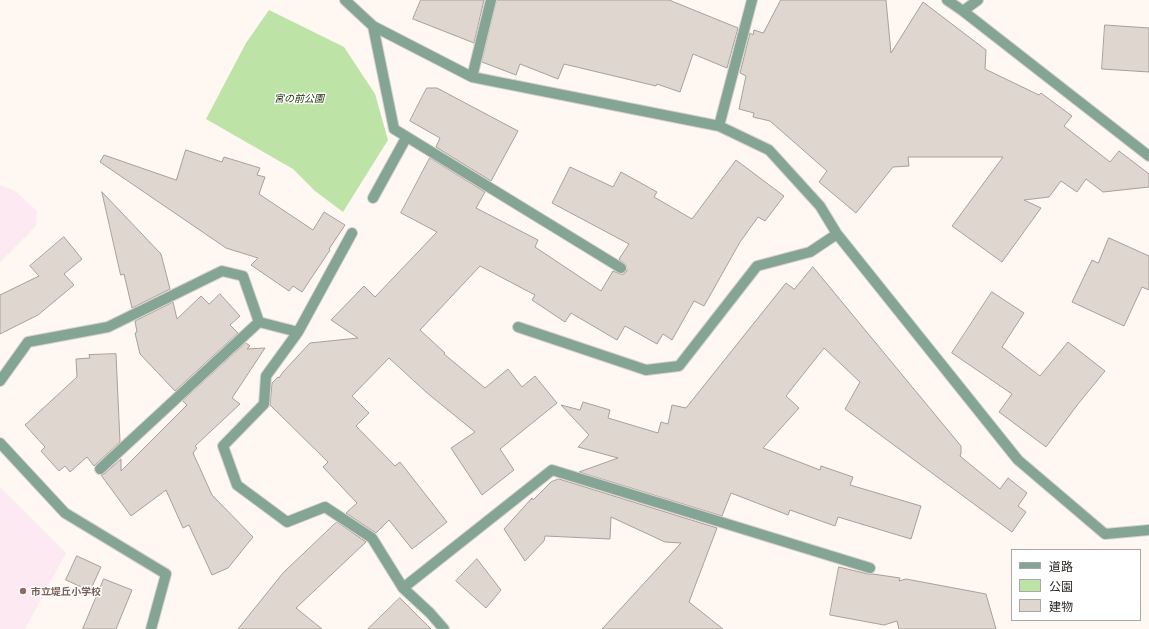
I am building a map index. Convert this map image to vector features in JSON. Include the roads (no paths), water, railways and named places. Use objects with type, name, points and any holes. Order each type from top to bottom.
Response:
[{"type":"street","points":[[345,0],[373,26],[472,77],[719,126],[769,150],[820,206],[838,234],[1018,460],[1105,534],[1149,530]]},
{"type":"street","points":[[472,77],[491,0]]},
{"type":"street","points":[[719,126],[752,0]]},
{"type":"street","points":[[947,0],[1149,156]]},
{"type":"street","points":[[963,11],[978,0]]},
{"type":"street","points":[[373,26],[394,130],[621,268]]},
{"type":"street","points":[[373,198],[406,138]]},
{"type":"street","points":[[352,233],[298,332],[266,376],[264,404],[223,446],[237,485],[287,522],[325,507],[372,538],[403,588],[430,613],[444,629]]},
{"type":"street","points":[[518,327],[646,370],[679,366],[757,266],[810,252],[838,234]]},
{"type":"street","points":[[0,381],[28,342],[108,327],[222,272],[243,276],[258,322]]},
{"type":"street","points":[[258,322],[298,332]]},
{"type":"street","points":[[100,469],[258,322]]},
{"type":"street","points":[[0,443],[66,513],[166,574],[151,629]]},
{"type":"street","points":[[403,588],[552,470],[870,568]]},
{"type":"place","name":"市立堤丘小学校","points":[[23,591]]},
{"type":"park label","name":"宮の前公園","points":[[299,98]]}]
